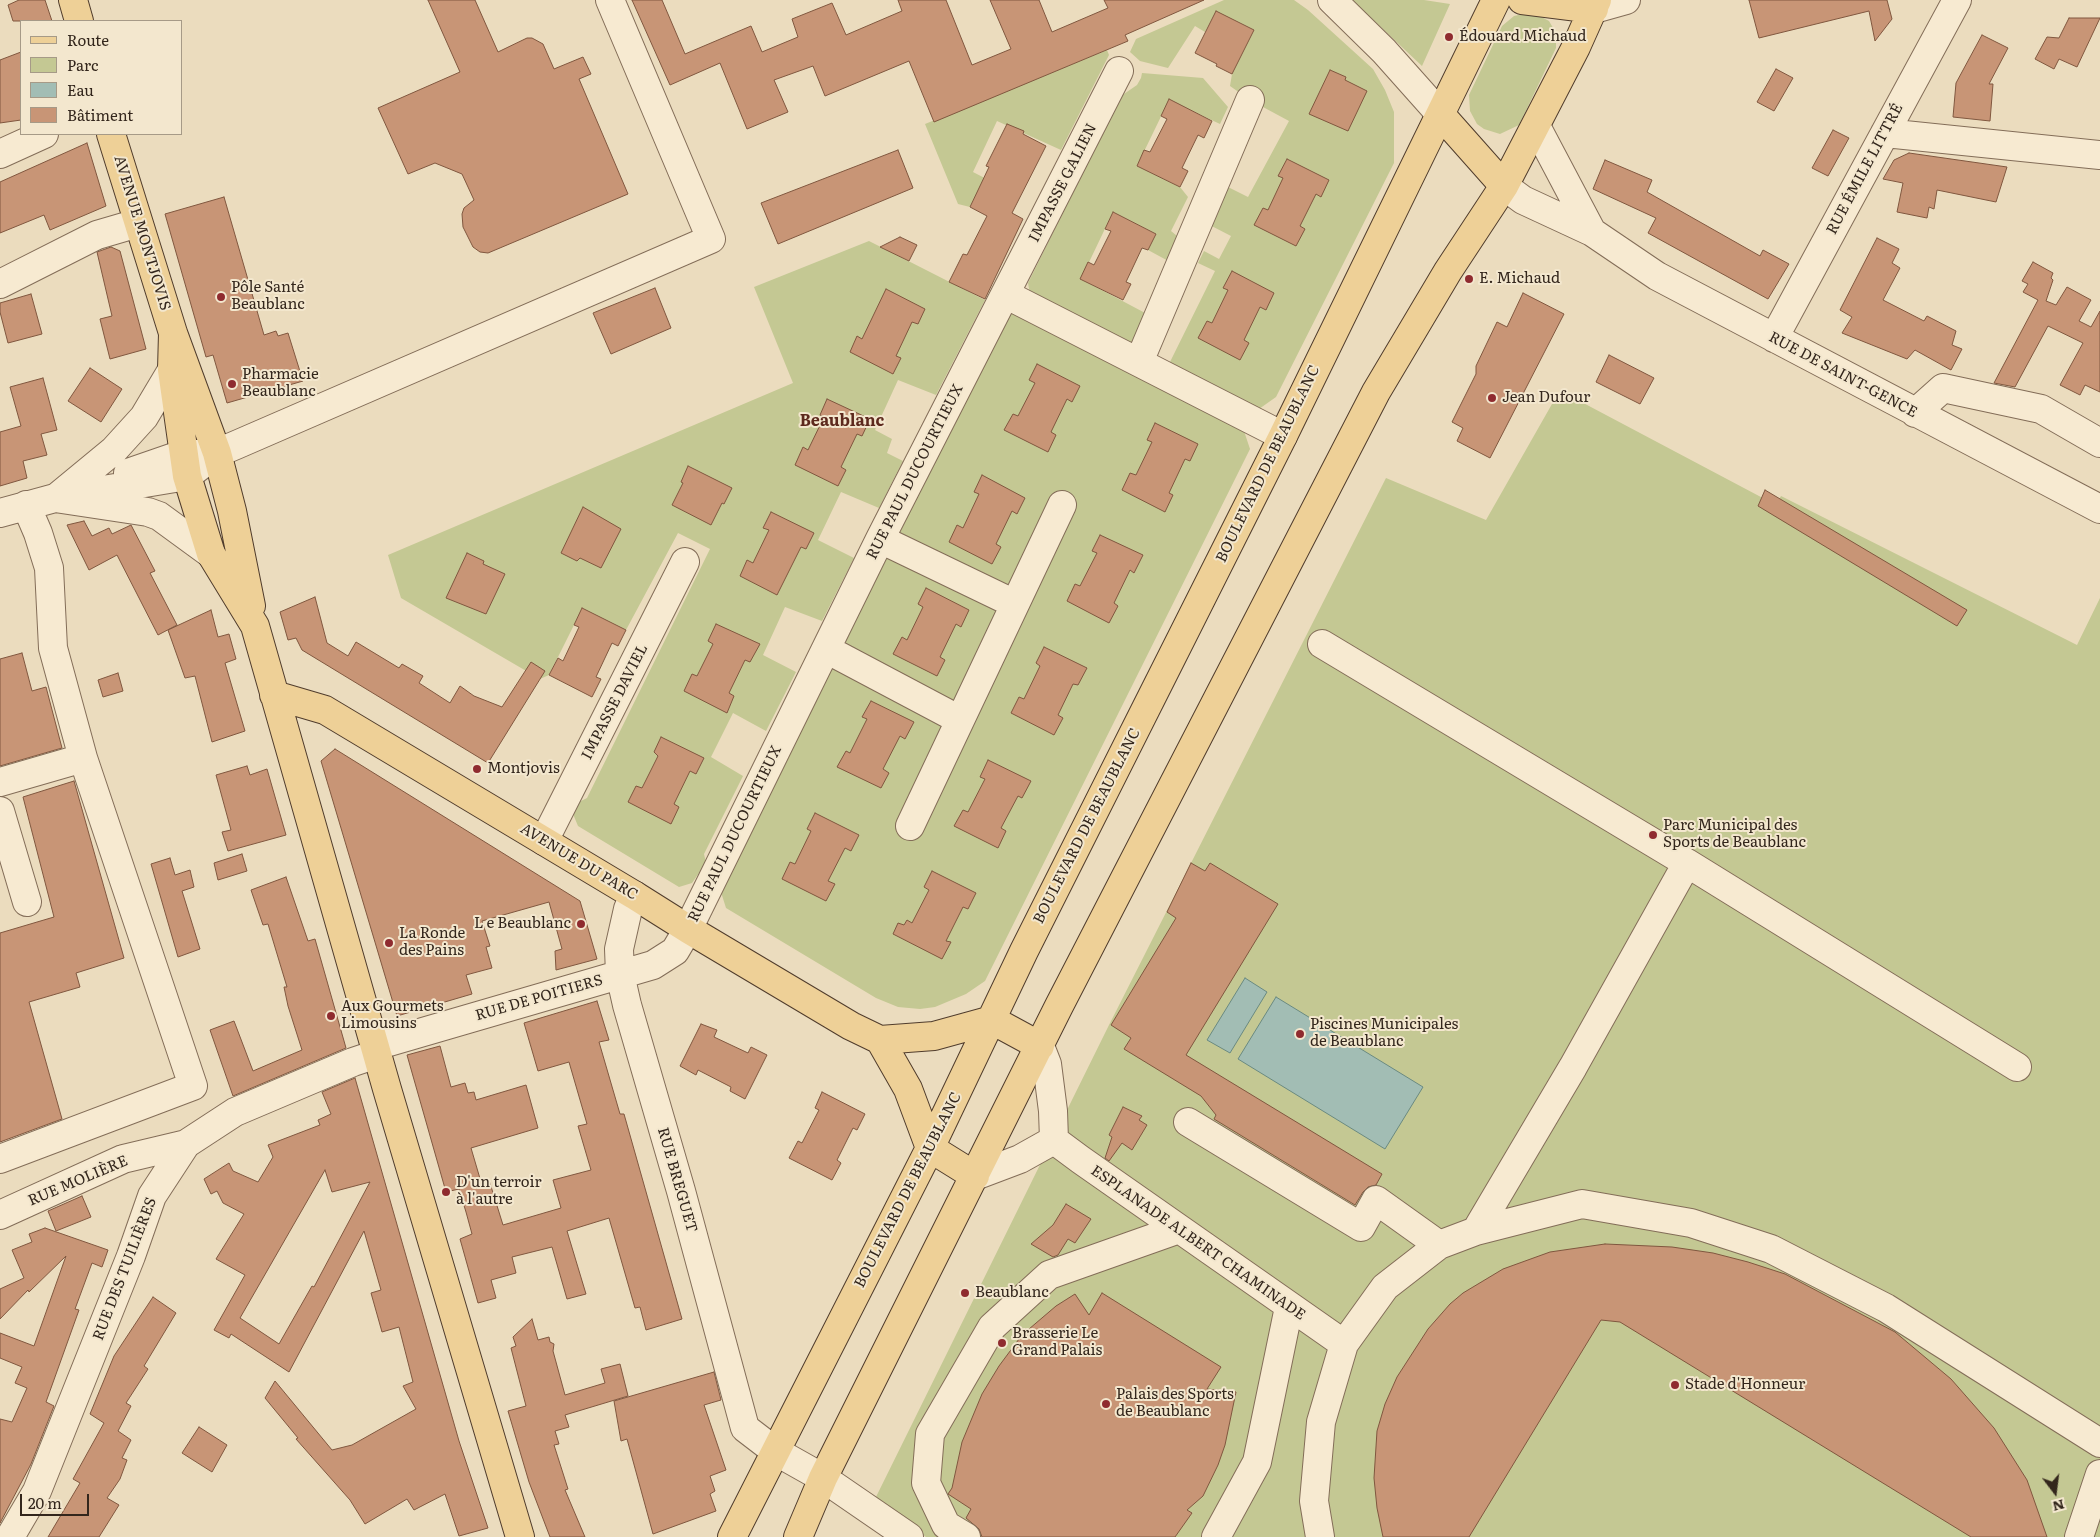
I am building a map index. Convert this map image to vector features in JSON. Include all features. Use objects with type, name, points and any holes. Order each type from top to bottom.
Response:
[{"type":"main road","points":[[73,0],[79,20]]},
{"type":"main road","name":"BOULEVARD DE BEAUBLANC","points":[[732,1537],[930,1148],[1031,936],[1283,436],[1496,0]]},
{"type":"main road","points":[[798,1537],[823,1478],[1040,1046],[1376,392],[1448,271],[1496,177],[1536,126],[1595,4],[1522,0]]},
{"type":"main road","points":[[1441,115],[1496,177]]},
{"type":"main road","name":"AVENUE MONTJOVIS","points":[[111,135],[173,333],[217,454],[232,511],[255,626]]},
{"type":"main road","name":"AVENUE MONTJOVIS","points":[[173,333],[172,370],[185,465],[212,554],[255,626]]},
{"type":"main road","points":[[255,626],[376,1050],[520,1537]]},
{"type":"main road","name":"AVENUE DU PARC","points":[[274,695],[326,710],[688,929],[851,1026],[880,1040]]},
{"type":"main road","points":[[975,1176],[930,1148],[908,1089],[880,1040],[934,1036],[992,1020],[1040,1046]]},
{"type":"street","points":[[0,513],[185,465],[217,454],[711,239],[610,0]]},
{"type":"street","points":[[1332,0],[1384,51],[1441,115]]},
{"type":"street","points":[[1595,4],[1626,0]]},
{"type":"street","name":"RUE ÉMILE LITTRÉ","points":[[1774,338],[1957,0]]},
{"type":"street","name":"IMPASSE GALIEN","points":[[1005,294],[1026,258],[1119,71]]},
{"type":"street","points":[[1139,362],[1250,100]]},
{"type":"street","name":"RUE DE SAINT-GENCE","points":[[1536,126],[1592,232]]},
{"type":"street","points":[[1885,133],[2100,155]]},
{"type":"street","points":[[0,154],[42,135]]},
{"type":"street","name":"RUE DE SAINT-GENCE","points":[[1496,177],[1523,200],[1592,232],[1657,276],[2100,509]]},
{"type":"street","points":[[0,284],[97,235],[138,223]]},
{"type":"street","points":[[1005,294],[1283,436]]},
{"type":"street","name":"RUE PAUL DUCOURTIEUX","points":[[688,929],[880,539],[1005,294]]},
{"type":"street","points":[[55,498],[114,450],[150,410],[172,370]]},
{"type":"street","points":[[1915,413],[1942,388],[2042,409],[2100,443]]},
{"type":"street","points":[[55,498],[148,512],[159,516],[212,554]]},
{"type":"street","points":[[0,1159],[193,1086],[83,758],[53,648],[49,568],[38,533],[26,505]]},
{"type":"street","points":[[910,826],[1062,505]]},
{"type":"street","points":[[880,539],[1015,604]]},
{"type":"street","name":"IMPASSE DAVIEL","points":[[544,841],[685,562]]},
{"type":"street","points":[[1322,644],[1688,863],[2017,1067]]},
{"type":"street","points":[[826,649],[960,720]]},
{"type":"street","points":[[0,782],[83,758]]},
{"type":"street","points":[[0,811],[27,902]]},
{"type":"street","points":[[1476,1231],[1573,1066],[1688,863]]},
{"type":"street","name":"RUE BREGUET","points":[[634,895],[628,909],[619,949],[620,974],[745,1428],[775,1451],[823,1478],[909,1537]]},
{"type":"street","name":"RUE DE POITIERS","points":[[376,1050],[652,965],[675,951],[688,929]]},
{"type":"street","points":[[975,1176],[1020,1159],[1054,1140],[1053,1111],[1047,1064],[1040,1046]]},
{"type":"street","name":"RUE DES TUILIÈRES","points":[[10,1537],[37,1491],[132,1256],[152,1196],[186,1144],[235,1112],[353,1062],[376,1050]]},
{"type":"street","points":[[1188,1122],[1361,1227],[1376,1200],[1439,1245]]},
{"type":"street","name":"ESPLANADE ALBERT CHAMINADE","points":[[1054,1140],[1344,1344]]},
{"type":"street","name":"RUE MOLIÈRE","points":[[0,1215],[123,1159],[186,1144]]},
{"type":"street","points":[[1320,1537],[1314,1501],[1321,1422],[1344,1344],[1385,1287],[1439,1245],[1476,1231],[1582,1204],[1691,1223],[1771,1249],[1886,1308],[2100,1443]]},
{"type":"street","points":[[966,1537],[946,1524],[926,1483],[930,1434],[992,1327],[1049,1275],[1179,1229]]},
{"type":"street","points":[[1216,1537],[1257,1462],[1290,1307]]},
{"type":"street","points":[[2079,1537],[2100,1474]]},
{"type":"green space","points":[[1224,0],[1294,0],[1308,10],[1373,69],[1385,90],[1394,112],[1394,163],[1276,397],[1259,409],[1169,364],[1215,271],[1198,263],[1204,251],[1219,259],[1231,236],[1200,220],[1216,181],[1248,197],[1289,121],[1250,100],[1230,86],[1232,74],[1254,30],[1238,22],[1214,15],[1205,32],[1195,26],[1168,68],[1140,61],[1130,52],[1136,39]]},
{"type":"green space","points":[[1352,0],[1424,0],[1450,4],[1422,66]]},
{"type":"green space","points":[[1532,12],[1549,21],[1556,33],[1556,48],[1519,125],[1500,134],[1484,129],[1477,124],[1470,111],[1469,95],[1502,26],[1514,16]]},
{"type":"green space","points":[[1107,50],[1109,55],[1061,150],[997,121],[973,172],[1002,187],[976,195],[970,207],[958,204],[925,124]]},
{"type":"green space","points":[[1142,73],[1203,78],[1228,107],[1220,124],[1169,100],[1137,166],[1180,187],[1188,197],[1171,231],[1182,240],[1172,263],[1148,250],[1156,234],[1113,212],[1081,279],[1147,314],[1132,346],[1030,294],[1028,283],[1121,96],[1137,85]]},
{"type":"green space","points":[[869,241],[985,300],[936,395],[898,380],[875,430],[892,439],[887,453],[903,461],[879,508],[841,492],[818,540],[854,558],[822,621],[785,607],[763,655],[796,672],[766,731],[733,713],[711,757],[743,776],[704,854],[706,863],[692,883],[679,887],[578,826],[573,814],[577,803],[587,798],[710,549],[678,533],[626,630],[582,609],[549,675],[540,679],[401,598],[388,555],[793,383],[754,287]]},
{"type":"green space","points":[[1014,313],[1244,431],[1250,449],[985,981],[966,994],[935,1007],[920,1009],[898,1007],[876,998],[726,908],[720,889],[1004,316]]},
{"type":"green space","name":"Parc Municipal des Sports de Beaublanc","points":[[1572,397],[1776,505],[1781,496],[2077,645],[2100,598],[2100,1537],[926,1537],[874,1501],[1109,1025],[1386,478],[1486,520],[1552,404]]},
{"type":"water","points":[[1245,978],[1267,992],[1230,1053],[1207,1040]]},
{"type":"water","points":[[1276,997],[1423,1087],[1385,1149],[1238,1059]]},
{"type":"building","points":[[19,0],[45,0],[52,20],[13,21],[8,5]]},
{"type":"building","points":[[428,0],[475,0],[498,52],[527,38],[532,38],[543,44],[554,69],[583,57],[591,74],[579,79],[628,194],[488,253],[480,252],[473,247],[463,227],[462,214],[464,208],[474,200],[462,174],[435,163],[408,174],[378,108],[460,72]]},
{"type":"building","points":[[632,0],[662,0],[685,54],[751,26],[762,52],[798,37],[792,19],[832,3],[846,35],[902,11],[898,0],[946,0],[972,65],[1011,49],[990,0],[1039,0],[1052,32],[1108,8],[1104,0],[1204,0],[1125,35],[1128,41],[934,122],[909,61],[825,96],[813,66],[774,80],[788,112],[747,129],[720,63],[670,85]]},
{"type":"building","points":[[1749,0],[1887,0],[1892,19],[1875,41],[1869,11],[1759,38]]},
{"type":"building","points":[[1216,11],[1254,30],[1232,74],[1195,53]]},
{"type":"building","points":[[2069,18],[2100,18],[2077,67],[2059,59],[2054,69],[2035,59],[2047,37],[2059,38]]},
{"type":"building","points":[[1982,35],[2008,48],[1989,84],[1993,84],[1990,121],[1953,117],[1956,83]]},
{"type":"building","points":[[20,52],[20,120],[0,123],[0,60]]},
{"type":"building","points":[[1776,69],[1793,78],[1774,111],[1757,102]]},
{"type":"building","points":[[1330,70],[1346,77],[1345,80],[1367,91],[1348,131],[1309,114]]},
{"type":"building","points":[[1169,99],[1212,121],[1204,138],[1198,135],[1182,168],[1188,171],[1180,187],[1137,166],[1144,150],[1150,152],[1167,119],[1161,116]]},
{"type":"building","points":[[1007,124],[1024,131],[1023,134],[1046,146],[1012,213],[1023,219],[985,299],[949,282],[963,254],[967,255],[987,216],[970,207],[989,167],[986,166]]},
{"type":"building","points":[[1833,130],[1849,138],[1828,176],[1812,168]]},
{"type":"building","points":[[87,143],[106,206],[50,230],[44,215],[0,233],[0,182]]},
{"type":"building","points":[[898,150],[913,188],[778,244],[761,203]]},
{"type":"building","points":[[1909,153],[2007,167],[1996,202],[1937,190],[1934,209],[1929,207],[1927,218],[1897,212],[1903,183],[1883,179],[1894,160]]},
{"type":"building","points":[[1287,159],[1329,180],[1321,197],[1316,194],[1300,226],[1305,229],[1296,246],[1254,225],[1263,208],[1268,210],[1283,178],[1278,176]]},
{"type":"building","points":[[1605,160],[1652,180],[1647,192],[1760,256],[1763,250],[1789,264],[1768,299],[1648,233],[1656,218],[1593,189]]},
{"type":"building","name":"Pôle Santé Beaublanc","points":[[224,197],[264,335],[276,331],[278,336],[288,333],[303,381],[227,403],[213,355],[206,357],[165,214]]},
{"type":"building","points":[[1113,212],[1156,234],[1148,250],[1142,248],[1126,282],[1131,284],[1123,300],[1080,279],[1088,262],[1094,265],[1111,231],[1105,229]]},
{"type":"building","points":[[900,237],[917,245],[909,261],[880,247]]},
{"type":"building","points":[[1877,238],[1899,249],[1892,263],[1900,268],[1883,300],[1924,321],[1927,316],[1956,331],[1952,345],[1962,349],[1951,370],[1915,350],[1907,359],[1842,333],[1852,317],[1840,310]]},
{"type":"building","points":[[111,247],[120,251],[146,349],[110,359],[100,319],[112,316],[97,252]]},
{"type":"building","points":[[2033,262],[2053,273],[2051,278],[2053,280],[2046,301],[2056,305],[2067,287],[2091,300],[2079,321],[2091,327],[2100,311],[2100,392],[2085,385],[2080,395],[2060,385],[2083,343],[2048,326],[2015,387],[1994,383],[2038,300],[2023,292],[2028,284],[2022,281]]},
{"type":"building","points":[[1232,271],[1274,293],[1266,310],[1260,307],[1244,340],[1249,343],[1240,360],[1198,338],[1207,321],[1212,323],[1228,290],[1223,288]]},
{"type":"building","points":[[655,288],[671,328],[611,354],[593,313]]},
{"type":"building","points":[[886,289],[925,309],[918,324],[912,322],[896,356],[901,358],[893,374],[850,352],[857,336],[862,339]]},
{"type":"building","name":"Jean Dufour","points":[[1523,293],[1564,314],[1490,458],[1457,441],[1463,428],[1452,422],[1476,374],[1476,366],[1497,322],[1507,327]]},
{"type":"building","points":[[31,294],[42,334],[8,343],[0,312],[0,303]]},
{"type":"building","points":[[1609,355],[1654,378],[1640,404],[1596,382]]},
{"type":"building","points":[[1037,364],[1080,386],[1072,402],[1067,399],[1051,432],[1056,435],[1048,452],[1004,430],[1013,414],[1018,416],[1035,383],[1029,380]]},
{"type":"building","points":[[90,368],[122,389],[101,422],[68,401]]},
{"type":"building","points":[[43,378],[57,430],[41,434],[47,455],[23,461],[27,478],[0,486],[0,432],[21,426],[10,387]]},
{"type":"building","points":[[827,399],[870,419],[862,436],[857,434],[841,467],[846,470],[838,486],[795,465],[803,447],[808,450],[824,417],[820,415]]},
{"type":"building","points":[[1155,423],[1198,444],[1190,461],[1185,459],[1169,493],[1173,495],[1165,512],[1122,490],[1130,473],[1136,475],[1152,442],[1147,440]]},
{"type":"building","points":[[688,466],[732,488],[711,525],[672,505],[683,483],[681,482]]},
{"type":"building","points":[[982,475],[1025,498],[1017,514],[1012,511],[996,544],[1001,547],[992,564],[949,542],[957,525],[963,528],[979,494],[974,492]]},
{"type":"building","points":[[1765,490],[1967,610],[1957,626],[1758,506]]},
{"type":"building","points":[[583,507],[621,529],[601,568],[580,558],[577,561],[561,553]]},
{"type":"building","points":[[771,512],[814,533],[806,549],[801,547],[777,595],[740,576],[747,560],[753,563],[769,530],[763,528]]},
{"type":"building","points":[[84,521],[92,536],[109,528],[112,534],[131,525],[155,571],[150,573],[177,625],[158,635],[117,555],[89,570],[67,525]]},
{"type":"building","points":[[1100,535],[1143,555],[1134,573],[1130,570],[1114,603],[1118,606],[1109,623],[1067,601],[1075,584],[1080,586],[1097,553],[1092,551]]},
{"type":"building","points":[[467,553],[484,561],[483,564],[505,574],[486,614],[446,598]]},
{"type":"building","points":[[926,588],[969,610],[961,627],[956,624],[940,657],[945,660],[937,676],[893,654],[902,637],[907,640],[923,607],[918,604]]},
{"type":"building","points":[[315,597],[327,643],[348,656],[356,642],[399,668],[402,664],[423,676],[419,683],[450,703],[460,686],[474,696],[502,707],[531,662],[545,671],[488,763],[302,650],[296,638],[288,640],[280,612]]},
{"type":"building","points":[[582,608],[626,630],[618,646],[612,643],[596,677],[601,679],[592,697],[549,675],[558,658],[563,661],[579,627],[574,625]]},
{"type":"building","points":[[211,610],[218,637],[229,634],[236,659],[225,663],[245,731],[212,742],[195,676],[185,678],[168,630]]},
{"type":"building","points":[[716,624],[760,644],[750,662],[745,660],[729,693],[734,696],[727,713],[684,691],[692,674],[697,676],[713,644],[708,641]]},
{"type":"building","points":[[1044,647],[1087,668],[1078,685],[1073,684],[1058,715],[1063,718],[1054,735],[1011,713],[1019,697],[1024,699],[1040,666],[1036,663]]},
{"type":"building","points":[[22,653],[32,691],[46,687],[62,748],[0,766],[0,659]]},
{"type":"building","points":[[118,673],[123,691],[103,697],[98,680]]},
{"type":"building","points":[[871,701],[914,722],[905,739],[900,736],[883,769],[889,773],[881,788],[837,767],[846,751],[850,753],[867,719],[862,717]]},
{"type":"building","points":[[661,737],[704,758],[696,774],[690,771],[674,804],[679,807],[671,824],[628,802],[636,786],[642,788],[658,756],[654,752]]},
{"type":"building","points":[[335,749],[580,901],[597,959],[556,970],[555,951],[562,949],[549,902],[482,921],[490,946],[486,947],[492,968],[466,975],[472,994],[397,1016],[321,761]]},
{"type":"building","points":[[988,760],[1031,781],[1022,798],[1018,796],[1001,828],[1006,831],[998,848],[954,826],[963,810],[968,812],[985,779],[980,777]]},
{"type":"building","points":[[247,766],[250,775],[267,769],[286,835],[228,851],[222,832],[231,830],[216,775]]},
{"type":"building","points":[[74,781],[124,958],[76,973],[80,987],[29,1002],[62,1119],[0,1142],[0,933],[54,917],[23,797]]},
{"type":"building","points":[[815,813],[859,835],[851,851],[845,848],[828,881],[835,884],[826,901],[782,879],[790,862],[795,864],[811,831],[807,829]]},
{"type":"building","points":[[242,854],[247,871],[218,880],[214,863]]},
{"type":"building","points":[[170,858],[175,875],[190,870],[194,887],[182,891],[200,949],[178,957],[151,864]]},
{"type":"building","points":[[1191,863],[1205,871],[1210,863],[1278,904],[1186,1055],[1382,1174],[1376,1185],[1368,1187],[1355,1205],[1214,1119],[1216,1115],[1201,1096],[1124,1049],[1131,1038],[1111,1025],[1176,918],[1167,912]]},
{"type":"building","points":[[932,871],[976,893],[968,909],[963,907],[946,941],[951,942],[942,959],[893,934],[898,923],[904,925],[907,920],[912,923],[929,890],[924,887]]},
{"type":"building","points":[[286,877],[308,941],[315,939],[346,1048],[233,1096],[210,1030],[234,1021],[253,1071],[302,1050],[288,1006],[284,987],[287,987],[268,924],[263,925],[251,890]]},
{"type":"building","points":[[597,1001],[609,1040],[599,1042],[620,1114],[624,1114],[682,1319],[646,1330],[640,1307],[635,1308],[609,1218],[567,1231],[586,1294],[567,1299],[552,1247],[512,1257],[516,1273],[491,1280],[496,1298],[478,1303],[460,1239],[472,1234],[466,1212],[459,1189],[446,1192],[407,1055],[440,1046],[451,1087],[465,1083],[468,1093],[474,1092],[476,1100],[526,1085],[538,1128],[471,1148],[481,1182],[489,1180],[503,1225],[561,1208],[553,1180],[591,1170],[578,1126],[587,1124],[569,1062],[538,1071],[524,1023]]},
{"type":"building","points":[[701,1024],[717,1030],[714,1037],[748,1053],[751,1047],[767,1055],[745,1099],[730,1091],[731,1087],[698,1070],[696,1075],[680,1066]]},
{"type":"building","points":[[355,1078],[459,1441],[488,1528],[459,1536],[445,1494],[414,1510],[407,1499],[365,1524],[350,1500],[296,1439],[298,1438],[265,1398],[275,1381],[332,1450],[352,1445],[416,1409],[403,1386],[413,1382],[399,1327],[382,1332],[371,1293],[381,1290],[364,1231],[289,1372],[231,1334],[229,1338],[214,1330],[245,1275],[216,1259],[244,1214],[223,1203],[217,1191],[211,1194],[204,1179],[229,1163],[233,1171],[258,1182],[273,1157],[268,1145],[320,1125],[318,1120],[331,1114],[322,1092]],"holes":[[[325,1170],[332,1192],[370,1182],[314,1287],[312,1286],[279,1344],[240,1318]]]},
{"type":"building","points":[[822,1092],[865,1114],[857,1130],[853,1128],[837,1160],[841,1163],[832,1180],[789,1158],[798,1141],[802,1143],[819,1110],[815,1108]]},
{"type":"building","points":[[1123,1107],[1142,1116],[1139,1120],[1147,1125],[1132,1150],[1122,1143],[1109,1161],[1105,1158],[1112,1137],[1109,1135]]},
{"type":"building","points":[[82,1196],[91,1217],[56,1231],[48,1211]]},
{"type":"building","points":[[1066,1204],[1091,1219],[1075,1243],[1068,1239],[1058,1255],[1053,1257],[1031,1244],[1053,1225]]},
{"type":"building","points":[[45,1228],[108,1250],[102,1267],[92,1263],[75,1309],[79,1310],[46,1402],[54,1406],[31,1464],[0,1523],[0,1419],[12,1422],[27,1388],[15,1383],[22,1367],[0,1358],[0,1333],[34,1346],[66,1256],[29,1292],[28,1290],[0,1319],[0,1289],[24,1278],[12,1250],[32,1242],[29,1234]]},
{"type":"building","name":"Stade d'Honneur","points":[[1605,1244],[1672,1247],[1713,1253],[1748,1262],[1785,1274],[1895,1332],[1951,1379],[1994,1428],[2027,1480],[2047,1537],[1971,1537],[1620,1322],[1601,1320],[1469,1537],[1383,1537],[1377,1508],[1374,1478],[1377,1431],[1385,1404],[1397,1377],[1428,1329],[1450,1304],[1463,1293],[1503,1269],[1550,1252]]},
{"type":"building","name":"Palais des Sports de Beaublanc","points":[[1102,1293],[1221,1367],[1207,1389],[1236,1392],[1225,1445],[1203,1496],[1187,1510],[1192,1513],[1175,1537],[982,1537],[979,1529],[966,1518],[971,1509],[948,1494],[952,1488],[962,1442],[982,1394],[999,1366],[1022,1335],[1056,1306],[1075,1294],[1089,1315]]},
{"type":"building","points":[[153,1297],[176,1313],[144,1366],[148,1369],[126,1403],[131,1406],[118,1431],[131,1440],[122,1458],[127,1460],[120,1479],[107,1498],[119,1505],[99,1537],[48,1537],[80,1483],[73,1479],[104,1423],[90,1414],[114,1356]]},
{"type":"building","points":[[532,1319],[538,1340],[549,1337],[550,1342],[554,1344],[553,1351],[565,1395],[605,1383],[601,1369],[620,1364],[628,1396],[565,1415],[569,1427],[555,1431],[559,1444],[554,1445],[568,1489],[565,1490],[585,1537],[550,1537],[529,1482],[508,1411],[526,1406],[511,1348],[516,1346],[513,1337]]},
{"type":"building","points":[[714,1372],[721,1400],[704,1405],[726,1470],[710,1476],[715,1491],[710,1494],[716,1511],[653,1534],[627,1439],[621,1441],[614,1401]]},
{"type":"building","points":[[199,1427],[227,1445],[212,1472],[182,1453]]},
{"type":"place","name":"Édouard Michaud","points":[[1449,37]]},
{"type":"place","name":"E. Michaud","points":[[1469,279]]},
{"type":"place","name":"Pôle Santé Beaublanc","points":[[221,297]]},
{"type":"place","name":"Pharmacie Beaublanc","points":[[232,384]]},
{"type":"place","name":"Jean Dufour","points":[[1492,398]]},
{"type":"place","name":"Montjovis","points":[[477,769]]},
{"type":"place","name":"Parc Municipal des Sports de Beaublanc","points":[[1653,835]]},
{"type":"place","name":"L e Beaublanc","points":[[581,924]]},
{"type":"place","name":"La Ronde des Pains","points":[[389,943]]},
{"type":"place","name":"Aux Gourmets Limousins","points":[[331,1016]]},
{"type":"place","name":"Piscines Municipales de Beaublanc","points":[[1300,1034]]},
{"type":"place","name":"D'un terroir à l'autre","points":[[446,1192]]},
{"type":"place","name":"Beaublanc","points":[[965,1293]]},
{"type":"place","name":"Brasserie Le Grand Palais","points":[[1002,1343]]},
{"type":"place","name":"Stade d'Honneur","points":[[1675,1385]]},
{"type":"place","name":"Palais des Sports de Beaublanc","points":[[1106,1404]]},
{"type":"district","name":"Beaublanc","points":[[842,421]]}]
